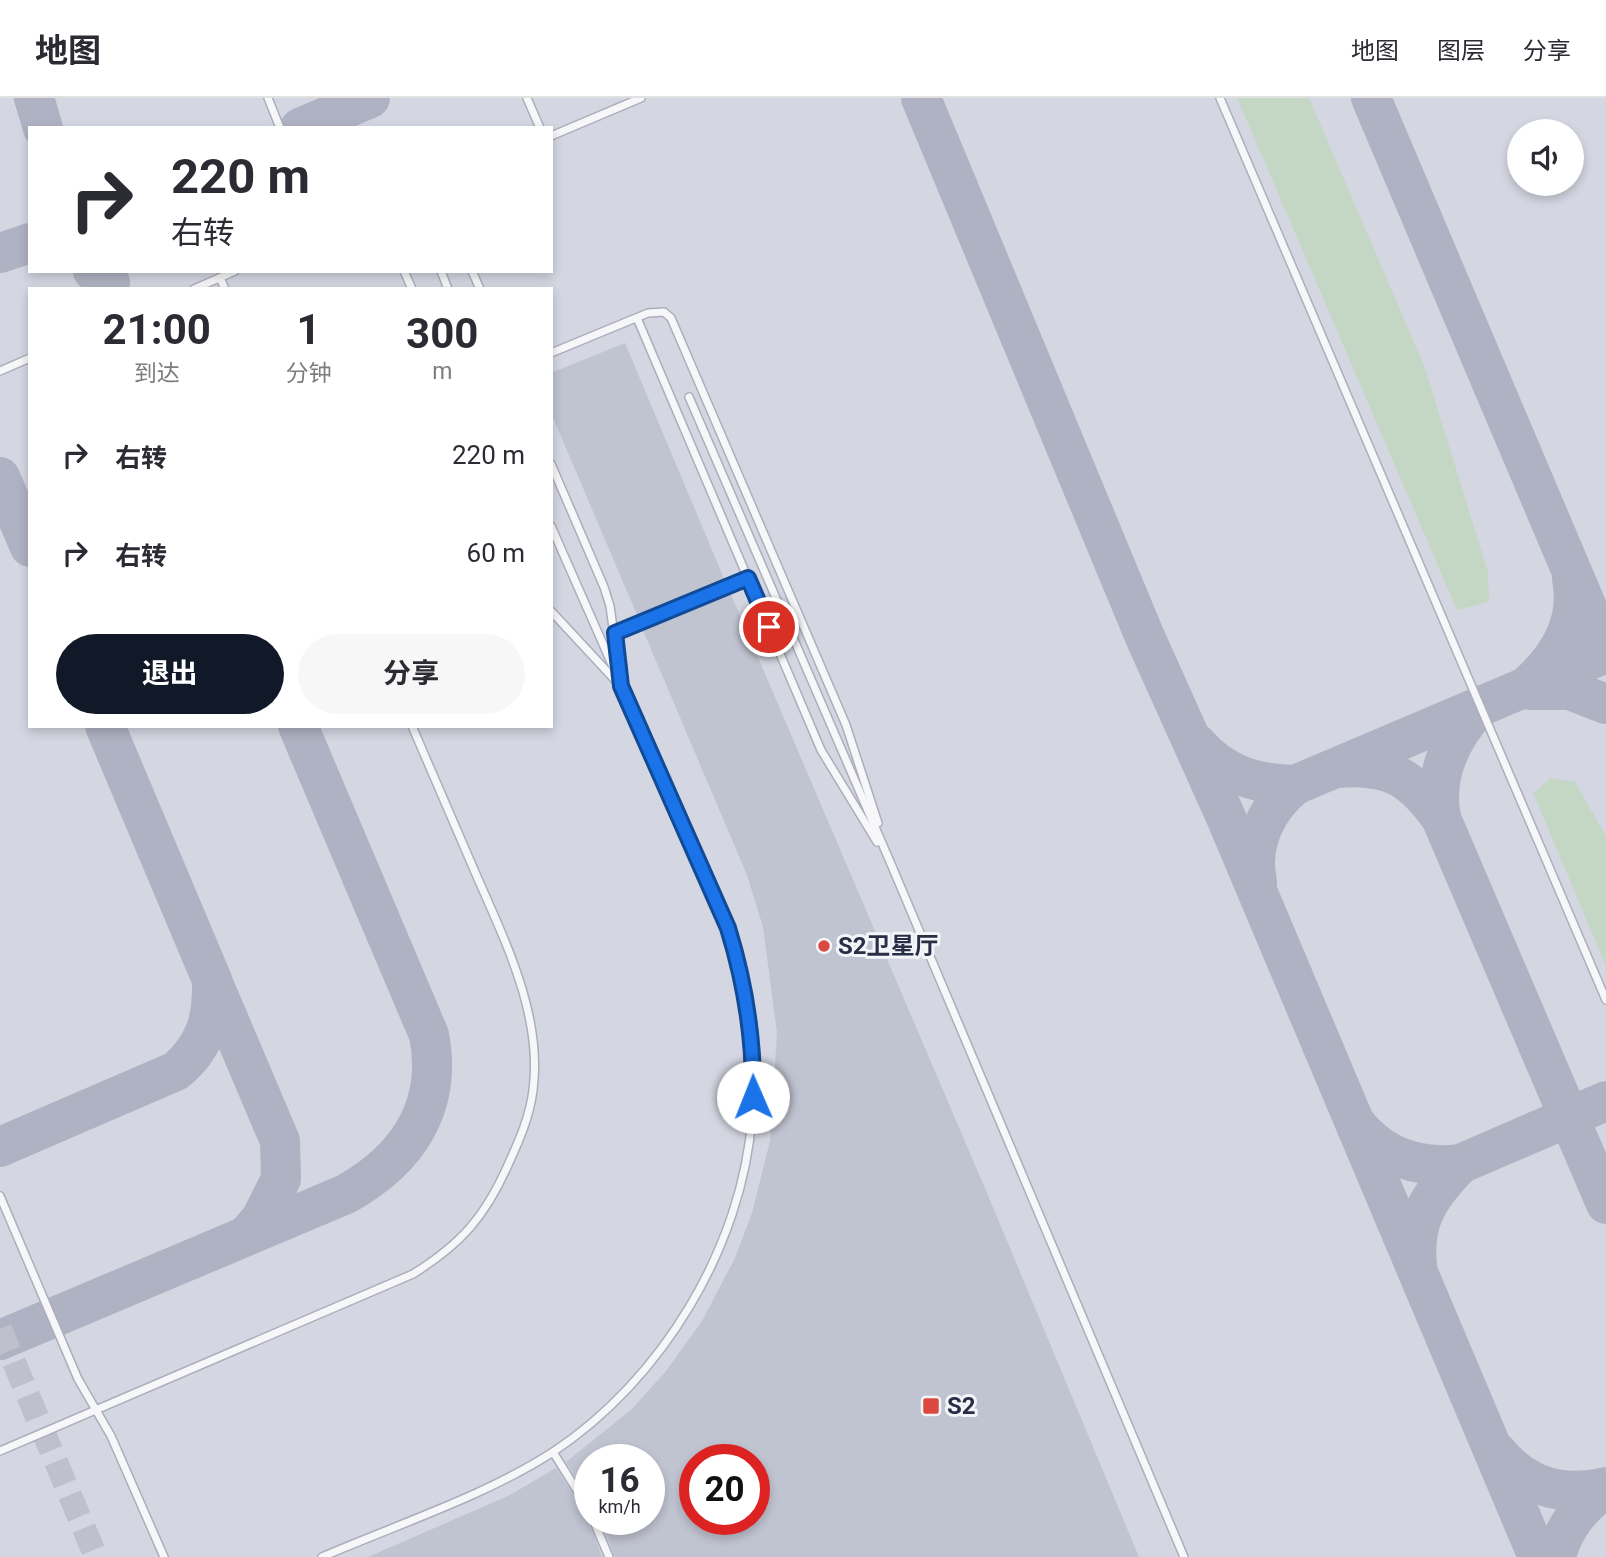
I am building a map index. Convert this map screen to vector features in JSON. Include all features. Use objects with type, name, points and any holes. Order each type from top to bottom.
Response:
[{"type":"lane","points":[[268,98],[279,126]]},
{"type":"lane","points":[[527,98],[539,126]]},
{"type":"lane","points":[[553,135],[641,98]]},
{"type":"lane","points":[[1220,98],[1606,1000]]},
{"type":"lane","points":[[199,287],[231,273]]},
{"type":"lane","points":[[220,278],[224,287]]},
{"type":"lane","points":[[553,352],[637,318],[664,312],[678,329],[846,725],[891,864]]},
{"type":"lane","points":[[637,318],[821,751],[891,864]]},
{"type":"lane","points":[[0,370],[28,359]]},
{"type":"lane","points":[[689,397],[891,864],[1184,1557]]},
{"type":"lane","points":[[553,469],[604,587],[615,633],[621,686]]},
{"type":"lane","points":[[322,1557],[488,1487],[553,1452],[592,1422],[633,1383],[666,1343],[720,1245],[736,1202],[752,1117],[749,1019],[741,971],[728,928],[553,531]]},
{"type":"lane","points":[[615,633],[748,578]]},
{"type":"lane","points":[[553,613],[621,686]]},
{"type":"lane","points":[[0,1451],[413,1274],[463,1238],[480,1219],[505,1174],[528,1114],[533,1088],[530,1023],[502,934],[413,728]]},
{"type":"lane","points":[[0,1196],[78,1379],[111,1436],[164,1557]]},
{"type":"lane","points":[[553,1452],[574,1485]]},
{"type":"lane","points":[[600,1535],[609,1557]]},
{"type":"shaded area","points":[[0,98],[1606,98],[1606,1557],[0,1557]]},
{"type":"green space","points":[[1237,98],[1309,98],[1425,368],[1488,572],[1489,602],[1457,610]]},
{"type":"green space","points":[[1551,778],[1575,782],[1606,836],[1606,966],[1533,793]]},
{"type":"building","points":[[625,343],[725,581],[638,617],[553,418],[553,372]]},
{"type":"building","name":"S2卫星厅","points":[[730,592],[1139,1557],[615,1557],[606,1535],[665,1535],[665,1444],[588,1444],[632,1409],[666,1371],[702,1321],[735,1258],[752,1213],[770,1141],[777,1033],[763,927],[747,875],[642,628]]},
{"type":"building","name":"S2卫星厅","points":[[574,1456],[574,1474],[566,1462]]},
{"type":"building","points":[[556,1468],[574,1496],[574,1535],[594,1535],[602,1557],[368,1557],[510,1495]]},
{"type":"taxiway","points":[[34,98],[42,126]]},
{"type":"taxiway","points":[[305,126],[370,98]]},
{"type":"taxiway","points":[[921,98],[1145,637],[1225,815],[1538,1557]]},
{"type":"taxiway","points":[[1371,98],[1606,652]]},
{"type":"taxiway","points":[[0,253],[28,244]]},
{"type":"taxiway","points":[[96,273],[110,282]]},
{"type":"taxiway","points":[[0,477],[28,542]]},
{"type":"taxiway","points":[[1529,684],[1550,662],[1565,637],[1573,609],[1572,579]]},
{"type":"taxiway","points":[[1257,882],[1255,854],[1262,828],[1276,805],[1295,785],[1606,653]]},
{"type":"taxiway","points":[[1529,690],[1570,690],[1606,704]]},
{"type":"taxiway","points":[[1441,818],[1439,787],[1446,759],[1459,732],[1478,708]]},
{"type":"taxiway","points":[[0,1147],[176,1071],[201,1041],[209,1019],[212,980],[106,728]]},
{"type":"taxiway","points":[[0,1340],[346,1194],[387,1165],[416,1128],[431,1085],[429,1035],[299,728]]},
{"type":"taxiway","points":[[1196,743],[1217,763],[1241,776],[1266,783],[1295,785]]},
{"type":"taxiway","points":[[1338,768],[1372,768],[1398,776],[1420,792],[1441,818],[1606,1204]]},
{"type":"taxiway","points":[[213,983],[280,1141],[281,1179],[261,1219],[247,1235]]},
{"type":"taxiway","points":[[1356,1124],[1377,1145],[1402,1158],[1430,1164],[1460,1164],[1606,1101]]},
{"type":"taxiway","points":[[1417,1265],[1417,1235],[1425,1209],[1460,1164]]},
{"type":"taxiway","points":[[1497,1452],[1520,1474],[1546,1487],[1575,1491],[1606,1487]]},
{"type":"taxiway","points":[[1556,1557],[1574,1518],[1606,1488]]},
{"type":"tunnel","points":[[0,1329],[96,1557]]},
{"type":"place","name":"S2卫星厅","points":[[824,946]]},
{"type":"place","name":"S2","points":[[931,1406]]},
{"type":"route","points":[[753,1097],[749,1019],[735,949],[621,686],[615,633],[748,578],[769,627]]}]
